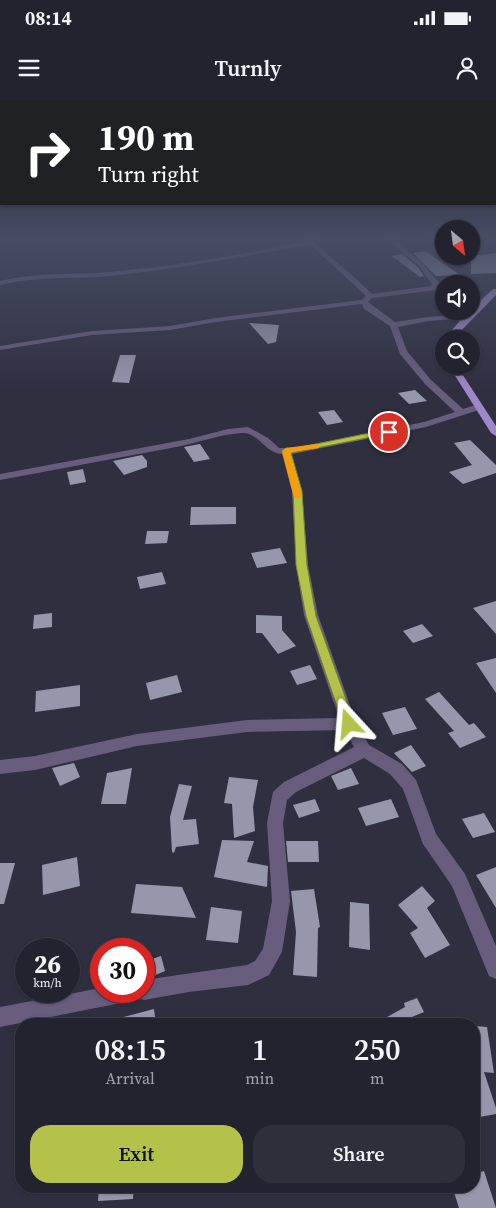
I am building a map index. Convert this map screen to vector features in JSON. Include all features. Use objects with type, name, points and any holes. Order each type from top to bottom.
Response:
[{"type":"main road","points":[[480,306],[496,292]]},
{"type":"main road","points":[[456,330],[465,320]]},
{"type":"main road","points":[[459,375],[496,434]]},
{"type":"street","points":[[359,288],[367,299],[367,307],[394,325],[435,318]]},
{"type":"street","points":[[0,348],[92,333],[170,328],[367,299],[392,292],[433,288]]},
{"type":"street","points":[[394,325],[403,352],[428,382],[462,413]]},
{"type":"street","points":[[0,477],[189,442],[228,432],[248,430],[265,440],[276,451],[296,450],[426,424],[479,407]]},
{"type":"street","points":[[286,451],[297,491],[302,565],[311,616],[349,724],[364,750],[396,769],[410,785],[428,838],[459,880],[496,969]]},
{"type":"street","points":[[0,767],[35,763],[137,740],[247,726],[349,724]]},
{"type":"street","points":[[155,988],[248,975],[262,968],[272,952],[281,901],[275,823],[279,797],[290,787],[364,750]]},
{"type":"street","points":[[0,1017],[90,1000]]},
{"type":"building","points":[[249,323],[279,325],[276,342],[268,344]]},
{"type":"building","points":[[120,355],[136,355],[129,383],[112,382]]},
{"type":"building","points":[[415,390],[427,401],[409,404],[398,393]]},
{"type":"building","points":[[334,410],[343,422],[327,425],[318,412]]},
{"type":"building","points":[[470,440],[496,465],[496,473],[463,484],[449,472],[472,465],[454,443]]},
{"type":"building","points":[[200,444],[210,459],[194,462],[184,447]]},
{"type":"building","points":[[142,455],[147,461],[147,467],[124,475],[113,461]]},
{"type":"building","points":[[83,469],[86,482],[70,485],[67,472]]},
{"type":"building","points":[[191,507],[236,507],[236,524],[190,525]]},
{"type":"building","points":[[147,531],[169,531],[167,543],[145,544]]},
{"type":"building","points":[[280,548],[287,563],[257,568],[251,553]]},
{"type":"building","points":[[162,572],[166,584],[140,589],[137,577]]},
{"type":"building","points":[[496,601],[496,634],[473,608]]},
{"type":"building","points":[[52,613],[52,627],[33,629],[34,615]]},
{"type":"building","points":[[256,615],[282,616],[282,630],[296,646],[278,654],[262,633],[256,633]]},
{"type":"building","points":[[422,624],[433,636],[413,643],[403,631]]},
{"type":"building","points":[[496,658],[496,693],[476,663]]},
{"type":"building","points":[[310,665],[317,679],[297,685],[290,671]]},
{"type":"building","points":[[177,675],[182,692],[150,700],[146,683]]},
{"type":"building","points":[[80,685],[80,706],[35,712],[36,691]]},
{"type":"building","points":[[439,692],[469,725],[474,723],[486,737],[460,748],[448,733],[454,731],[425,699]]},
{"type":"building","points":[[405,707],[417,729],[393,735],[382,713]]},
{"type":"building","points":[[411,745],[426,766],[412,772],[394,753]]},
{"type":"building","points":[[74,763],[80,777],[60,786],[52,768]]},
{"type":"building","points":[[132,768],[126,804],[101,804],[107,773]]},
{"type":"building","points":[[351,768],[359,784],[338,790],[331,776]]},
{"type":"building","points":[[229,777],[258,780],[253,807],[255,831],[234,838],[232,804],[224,803]]},
{"type":"building","points":[[179,784],[192,786],[183,820],[196,819],[199,844],[176,847],[174,853],[172,852],[170,817]]},
{"type":"building","points":[[315,799],[320,811],[299,818],[293,805]]},
{"type":"building","points":[[391,799],[399,817],[366,826],[358,808]]},
{"type":"building","points":[[484,813],[495,832],[473,838],[462,819]]},
{"type":"building","points":[[222,840],[254,841],[247,862],[268,866],[267,887],[214,877]]},
{"type":"building","points":[[286,841],[318,841],[319,862],[288,862]]},
{"type":"building","points":[[77,857],[80,886],[43,895],[42,865]]},
{"type":"building","points":[[0,863],[15,863],[4,904],[0,904]]},
{"type":"building","points":[[496,867],[496,908],[476,875]]},
{"type":"building","points":[[136,884],[182,887],[196,918],[131,913]]},
{"type":"building","points":[[422,886],[435,901],[427,908],[450,945],[425,958],[410,933],[418,928],[398,905]]},
{"type":"building","points":[[314,889],[320,927],[318,928],[317,977],[293,975],[296,932],[291,891]]},
{"type":"building","points":[[350,902],[369,904],[370,950],[349,947]]},
{"type":"building","points":[[211,907],[242,911],[238,943],[206,940]]},
{"type":"building","points":[[161,956],[165,971],[155,975],[155,958]]},
{"type":"building","points":[[417,998],[424,1012],[410,1018],[385,1018],[405,1007],[404,1003]]},
{"type":"building","points":[[154,1009],[155,1018],[120,1018]]},
{"type":"building","points":[[480,1026],[487,1027],[494,1073],[484,1072],[496,1108],[496,1114],[480,1117]]},
{"type":"building","points":[[484,1171],[496,1208],[459,1208],[454,1193],[480,1193],[480,1172]]},
{"type":"building","points":[[99,1193],[133,1193],[133,1199],[98,1201]]},
{"type":"slow traffic","points":[[298,496],[286,451],[316,447]]},
{"type":"route","points":[[349,724],[311,616],[302,565],[297,491],[286,451],[389,432]]}]
